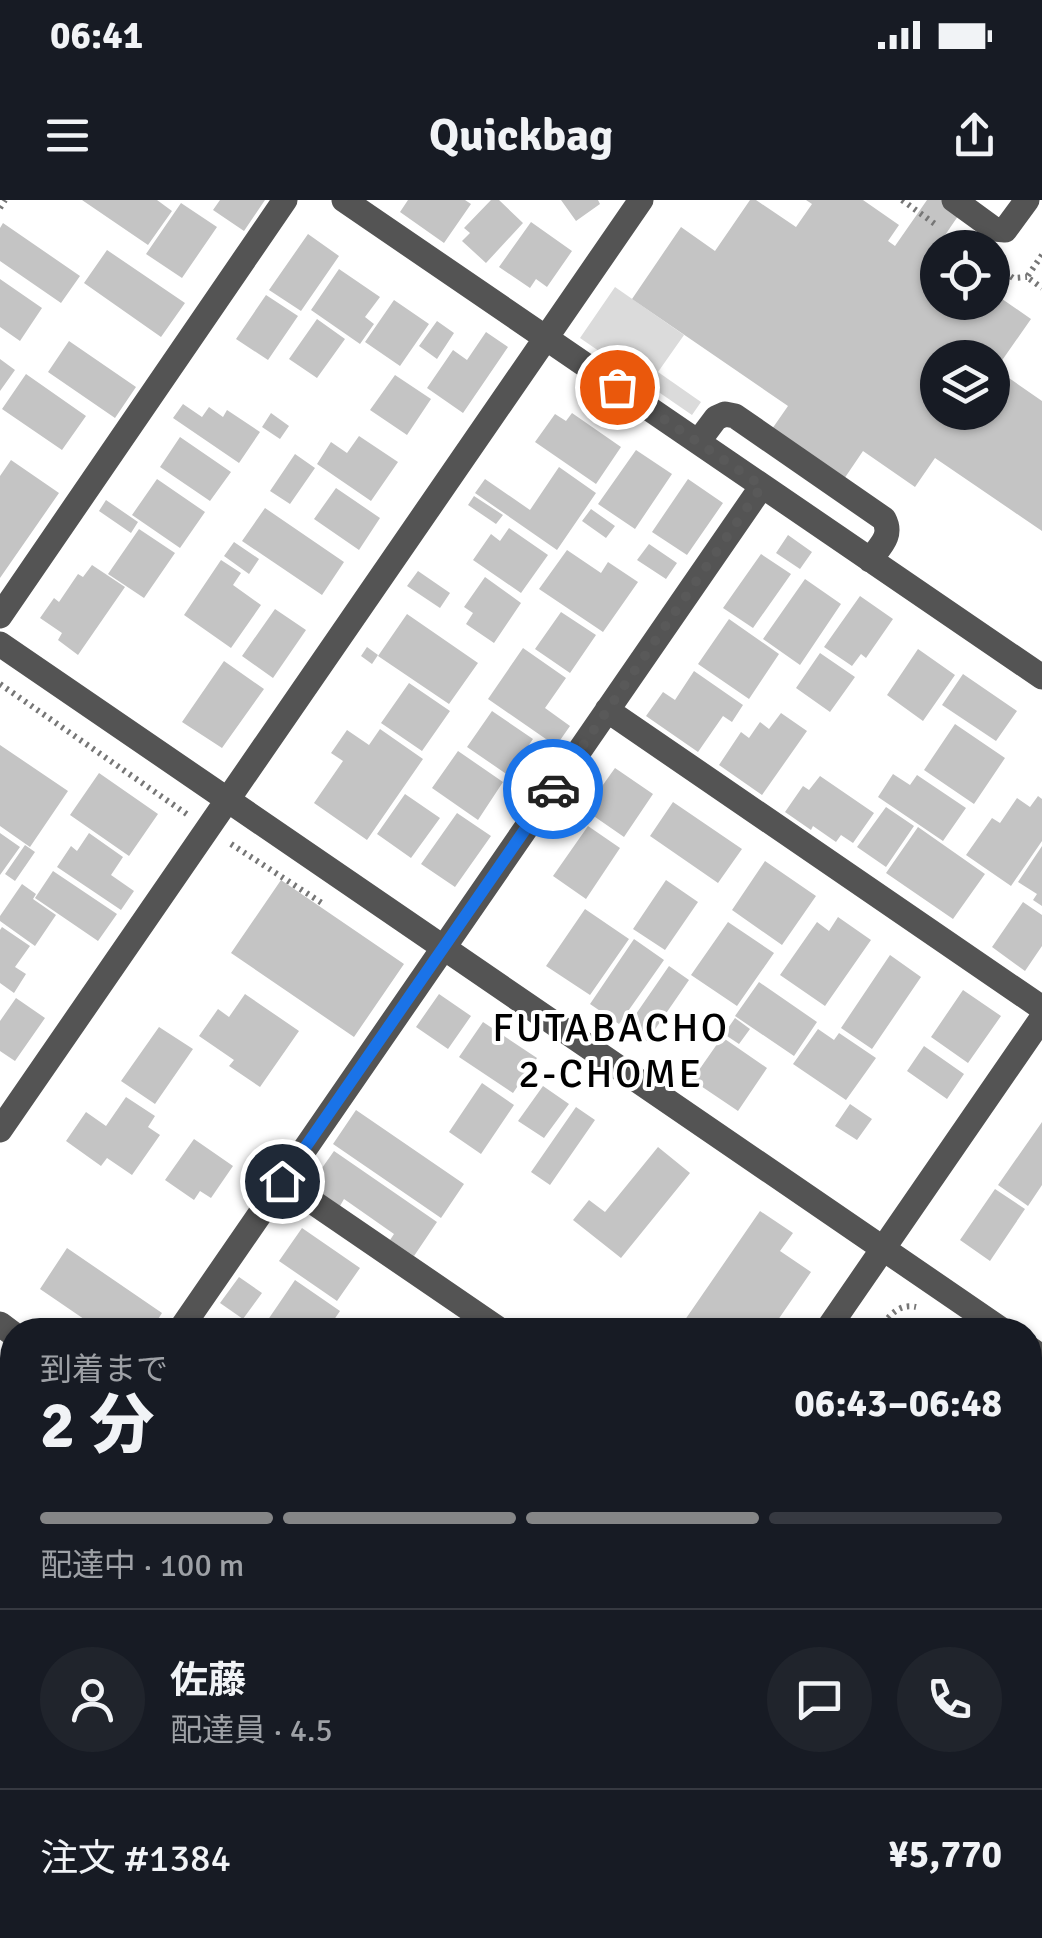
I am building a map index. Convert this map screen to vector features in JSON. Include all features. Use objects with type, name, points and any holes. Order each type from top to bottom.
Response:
[{"type":"street","points":[[0,616],[285,200]]},
{"type":"street","points":[[344,200],[1042,678]]},
{"type":"street","points":[[0,1130],[641,200]]},
{"type":"street","points":[[954,200],[994,230],[1005,230],[1027,200]]},
{"type":"street","points":[[698,442],[716,418],[735,416],[884,519],[888,534],[870,560]]},
{"type":"street","points":[[188,1318],[762,486]]},
{"type":"street","points":[[0,644],[984,1318]]},
{"type":"street","points":[[607,710],[1042,1008]]},
{"type":"street","points":[[835,1318],[1042,1018]]},
{"type":"street","points":[[282,1181],[482,1318]]},
{"type":"path","points":[[0,208],[6,200]]},
{"type":"path","points":[[1026,277],[1042,255]]},
{"type":"path","points":[[1010,277],[1026,277],[1042,288]]},
{"type":"path","points":[[0,684],[208,829],[333,910]]},
{"type":"path","points":[[887,1318],[909,1305],[924,1309]]},
{"type":"shaded area","points":[[615,287],[684,335],[658,372],[701,402],[692,415],[580,338]]},
{"type":"building","points":[[82,200],[157,200],[172,211],[148,245]]},
{"type":"building","points":[[220,200],[265,200],[244,231],[213,210]]},
{"type":"building","points":[[408,200],[465,200],[471,204],[444,243],[400,212]]},
{"type":"building","points":[[491,200],[499,200],[523,223],[486,263],[462,241],[470,233],[464,228]]},
{"type":"building","points":[[561,200],[598,200],[600,204],[576,221]]},
{"type":"building","points":[[750,200],[756,200],[796,227],[812,204],[806,200],[863,200],[899,225],[888,241],[895,246],[927,200],[969,200],[949,230],[920,230],[920,320],[1010,320],[1010,304],[1031,319],[1010,349],[1010,340],[920,340],[920,430],[1010,430],[1010,379],[1042,401],[1042,531],[935,458],[915,487],[863,451],[844,479],[772,429],[788,406],[632,299],[681,227],[715,251]]},
{"type":"building","points":[[181,203],[217,227],[182,278],[146,254]]},
{"type":"building","points":[[531,222],[572,251],[547,287],[536,279],[530,288],[499,267]]},
{"type":"building","points":[[3,223],[80,276],[61,303],[0,261]]},
{"type":"building","points":[[308,234],[339,256],[301,311],[269,290]]},
{"type":"building","points":[[107,250],[185,303],[161,337],[84,283]]},
{"type":"building","points":[[339,269],[380,297],[365,317],[374,324],[360,344],[311,310]]},
{"type":"building","points":[[0,279],[42,308],[20,341],[0,327]]},
{"type":"building","points":[[266,295],[298,316],[268,360],[236,339]]},
{"type":"building","points":[[394,300],[429,324],[400,366],[365,342]]},
{"type":"building","points":[[317,319],[345,339],[317,378],[289,359]]},
{"type":"building","points":[[437,321],[454,333],[437,359],[419,346]]},
{"type":"building","points":[[486,332],[508,347],[463,413],[427,388],[453,350],[467,360]]},
{"type":"building","points":[[69,341],[136,387],[115,418],[48,372]]},
{"type":"building","points":[[0,359],[15,370],[0,391]]},
{"type":"building","points":[[26,374],[86,416],[62,450],[2,409]]},
{"type":"building","points":[[395,375],[431,399],[407,435],[370,410]]},
{"type":"building","points":[[183,404],[202,417],[209,407],[223,417],[227,410],[260,432],[239,463],[173,418]]},
{"type":"building","points":[[271,413],[289,426],[280,439],[262,427]]},
{"type":"building","points":[[572,413],[621,447],[596,484],[535,442],[555,414],[566,421]]},
{"type":"building","points":[[359,436],[398,462],[371,501],[317,464],[331,442],[347,453]]},
{"type":"building","points":[[180,437],[231,472],[210,501],[160,467]]},
{"type":"building","points":[[636,450],[672,474],[635,529],[598,504]]},
{"type":"building","points":[[295,454],[315,468],[290,504],[270,491]]},
{"type":"building","points":[[11,460],[59,493],[0,578],[0,476]]},
{"type":"building","points":[[559,467],[596,493],[557,550],[475,493],[485,479],[530,510]]},
{"type":"building","points":[[157,479],[205,512],[180,548],[132,515]]},
{"type":"building","points":[[688,479],[723,503],[687,555],[652,532]]},
{"type":"building","points":[[336,488],[380,518],[359,550],[314,519]]},
{"type":"building","points":[[474,496],[503,515],[496,524],[468,505]]},
{"type":"building","points":[[106,500],[138,522],[131,533],[99,511]]},
{"type":"building","points":[[265,508],[344,562],[322,595],[242,541]]},
{"type":"building","points":[[591,509],[615,526],[606,538],[582,521]]},
{"type":"building","points":[[509,528],[548,555],[521,593],[473,560],[491,534],[500,541]]},
{"type":"building","points":[[139,529],[175,553],[144,598],[108,574]]},
{"type":"building","points":[[788,535],[812,552],[800,569],[776,553]]},
{"type":"building","points":[[234,542],[259,559],[249,574],[224,556]]},
{"type":"building","points":[[649,544],[677,563],[666,579],[637,560]]},
{"type":"building","points":[[567,550],[601,573],[608,562],[638,582],[603,632],[539,589]]},
{"type":"building","points":[[761,554],[791,574],[753,628],[723,608]]},
{"type":"building","points":[[221,560],[241,573],[233,585],[261,605],[231,648],[184,615]]},
{"type":"building","points":[[92,565],[125,587],[78,655],[58,640],[62,633],[40,618],[54,598],[59,602],[78,574],[83,577]]},
{"type":"building","points":[[418,571],[450,593],[440,608],[407,586]]},
{"type":"building","points":[[485,577],[521,603],[494,643],[466,624],[473,613],[464,607]]},
{"type":"building","points":[[805,579],[841,604],[800,665],[763,639]]},
{"type":"building","points":[[860,596],[893,619],[866,658],[861,654],[852,666],[824,647]]},
{"type":"building","points":[[275,609],[306,630],[273,678],[242,656]]},
{"type":"building","points":[[561,612],[596,635],[570,673],[535,649]]},
{"type":"building","points":[[407,614],[478,663],[449,704],[378,656]]},
{"type":"building","points":[[729,619],[779,654],[749,699],[698,664]]},
{"type":"building","points":[[367,647],[378,655],[372,664],[361,656]]},
{"type":"building","points":[[523,648],[566,678],[545,708],[570,726],[556,746],[488,699]]},
{"type":"building","points":[[918,649],[955,675],[923,721],[887,695]]},
{"type":"building","points":[[820,653],[855,677],[830,712],[796,688]]},
{"type":"building","points":[[224,661],[264,689],[222,748],[182,722]]},
{"type":"building","points":[[694,671],[743,705],[732,722],[723,716],[698,752],[646,716],[663,692],[675,700]]},
{"type":"building","points":[[963,674],[1017,711],[996,741],[942,705]]},
{"type":"building","points":[[409,683],[450,711],[422,751],[381,723]]},
{"type":"building","points":[[492,711],[533,739],[526,749],[539,758],[521,784],[467,747]]},
{"type":"building","points":[[781,713],[807,731],[762,795],[719,765],[741,732],[749,738],[760,722],[769,729]]},
{"type":"building","points":[[955,724],[1005,758],[974,804],[924,770]]},
{"type":"building","points":[[380,729],[423,759],[367,840],[314,803],[343,761],[331,753],[347,730],[369,745]]},
{"type":"building","points":[[0,745],[68,791],[30,847],[0,826]]},
{"type":"building","points":[[458,751],[503,782],[478,820],[432,788]]},
{"type":"building","points":[[615,768],[653,794],[624,837],[585,810]]},
{"type":"building","points":[[99,773],[158,814],[129,856],[70,815]]},
{"type":"building","points":[[893,774],[910,785],[917,775],[966,808],[943,841],[878,797]]},
{"type":"building","points":[[820,776],[874,813],[853,843],[841,835],[836,842],[785,812],[803,786],[809,790]]},
{"type":"building","points":[[405,794],[440,818],[411,858],[377,834]]},
{"type":"building","points":[[1038,796],[1042,799],[1042,841],[1011,886],[966,855],[992,818],[1000,823],[1017,798],[1030,807]]},
{"type":"building","points":[[673,802],[742,849],[718,883],[650,836]]},
{"type":"building","points":[[886,807],[914,826],[886,867],[857,847]]},
{"type":"building","points":[[457,813],[491,836],[455,887],[421,864]]},
{"type":"building","points":[[588,826],[620,848],[586,899],[553,876]]},
{"type":"building","points":[[918,827],[985,874],[953,919],[886,873]]},
{"type":"building","points":[[0,833],[20,847],[0,875]]},
{"type":"building","points":[[89,833],[123,857],[111,875],[134,891],[121,910],[57,867],[71,846],[77,851]]},
{"type":"building","points":[[25,845],[35,852],[15,881],[5,874]]},
{"type":"building","points":[[1042,846],[1042,906],[1033,900],[1037,894],[1018,882]]},
{"type":"building","points":[[765,861],[816,896],[782,945],[732,910]]},
{"type":"building","points":[[53,871],[117,914],[98,941],[35,898]]},
{"type":"building","points":[[281,880],[404,964],[354,1037],[231,953]]},
{"type":"building","points":[[666,880],[698,902],[665,950],[633,929]]},
{"type":"building","points":[[22,884],[36,894],[33,899],[56,915],[35,946],[0,921]]},
{"type":"building","points":[[1023,902],[1042,915],[1042,946],[1025,971],[992,947]]},
{"type":"building","points":[[585,909],[629,939],[590,995],[546,966]]},
{"type":"building","points":[[838,917],[871,940],[825,1006],[780,975],[817,922],[829,931]]},
{"type":"building","points":[[728,922],[774,953],[737,1006],[691,975]]},
{"type":"building","points":[[2,927],[30,946],[15,967],[26,974],[14,993],[0,983]]},
{"type":"building","points":[[634,939],[664,960],[619,1024],[590,1004]]},
{"type":"building","points":[[890,955],[921,977],[872,1049],[841,1028]]},
{"type":"building","points":[[669,966],[689,980],[647,1041],[627,1027]]},
{"type":"building","points":[[759,982],[817,1022],[794,1056],[735,1016]]},
{"type":"building","points":[[963,990],[1001,1016],[968,1063],[931,1037]]},
{"type":"building","points":[[245,994],[299,1031],[260,1087],[229,1066],[234,1060],[199,1036],[218,1009],[229,1017]]},
{"type":"building","points":[[439,994],[471,1016],[448,1049],[416,1027]]},
{"type":"building","points":[[16,998],[45,1018],[15,1061],[0,1051],[0,1021]]},
{"type":"building","points":[[735,1018],[750,1029],[739,1044],[724,1034]]},
{"type":"building","points":[[483,1022],[537,1058],[513,1093],[459,1057]]},
{"type":"building","points":[[159,1027],[193,1049],[155,1104],[121,1081]]},
{"type":"building","points":[[818,1029],[834,1040],[839,1033],[876,1058],[846,1100],[793,1064]]},
{"type":"building","points":[[722,1037],[767,1068],[738,1111],[692,1080]]},
{"type":"building","points":[[924,1046],[964,1074],[947,1099],[907,1071]]},
{"type":"building","points":[[482,1083],[514,1105],[481,1154],[449,1132]]},
{"type":"building","points":[[543,1086],[569,1104],[544,1138],[518,1121]]},
{"type":"building","points":[[126,1097],[155,1116],[148,1127],[160,1135],[132,1175],[107,1158],[101,1166],[66,1141],[86,1112],[106,1126]]},
{"type":"building","points":[[850,1104],[872,1119],[857,1140],[835,1126]]},
{"type":"building","points":[[576,1107],[595,1120],[550,1185],[531,1172]]},
{"type":"building","points":[[356,1110],[464,1184],[441,1218],[333,1144]]},
{"type":"building","points":[[1042,1122],[1042,1185],[1028,1206],[998,1185]]},
{"type":"building","points":[[194,1139],[233,1166],[211,1198],[200,1191],[194,1200],[165,1180]]},
{"type":"building","points":[[658,1147],[690,1173],[621,1258],[573,1220],[589,1200],[605,1212]]},
{"type":"building","points":[[334,1151],[437,1222],[414,1256],[390,1240],[394,1234],[344,1199],[340,1206],[310,1185]]},
{"type":"building","points":[[995,1189],[1025,1209],[990,1261],[960,1240]]},
{"type":"building","points":[[760,1211],[793,1233],[780,1251],[811,1272],[779,1318],[686,1318]]},
{"type":"building","points":[[302,1228],[360,1268],[337,1301],[279,1261]]},
{"type":"building","points":[[67,1248],[162,1313],[159,1318],[82,1318],[40,1289]]},
{"type":"building","points":[[239,1277],[262,1293],[244,1318],[220,1303]]},
{"type":"building","points":[[295,1280],[340,1311],[335,1318],[269,1318]]},
{"type":"way so far","points":[[553,789],[762,486],[617,387]]},
{"type":"district","name":"FUTABACHO 2-CHOME","points":[[611,1051]]},
{"type":"route","points":[[282,1181],[553,789]]}]
